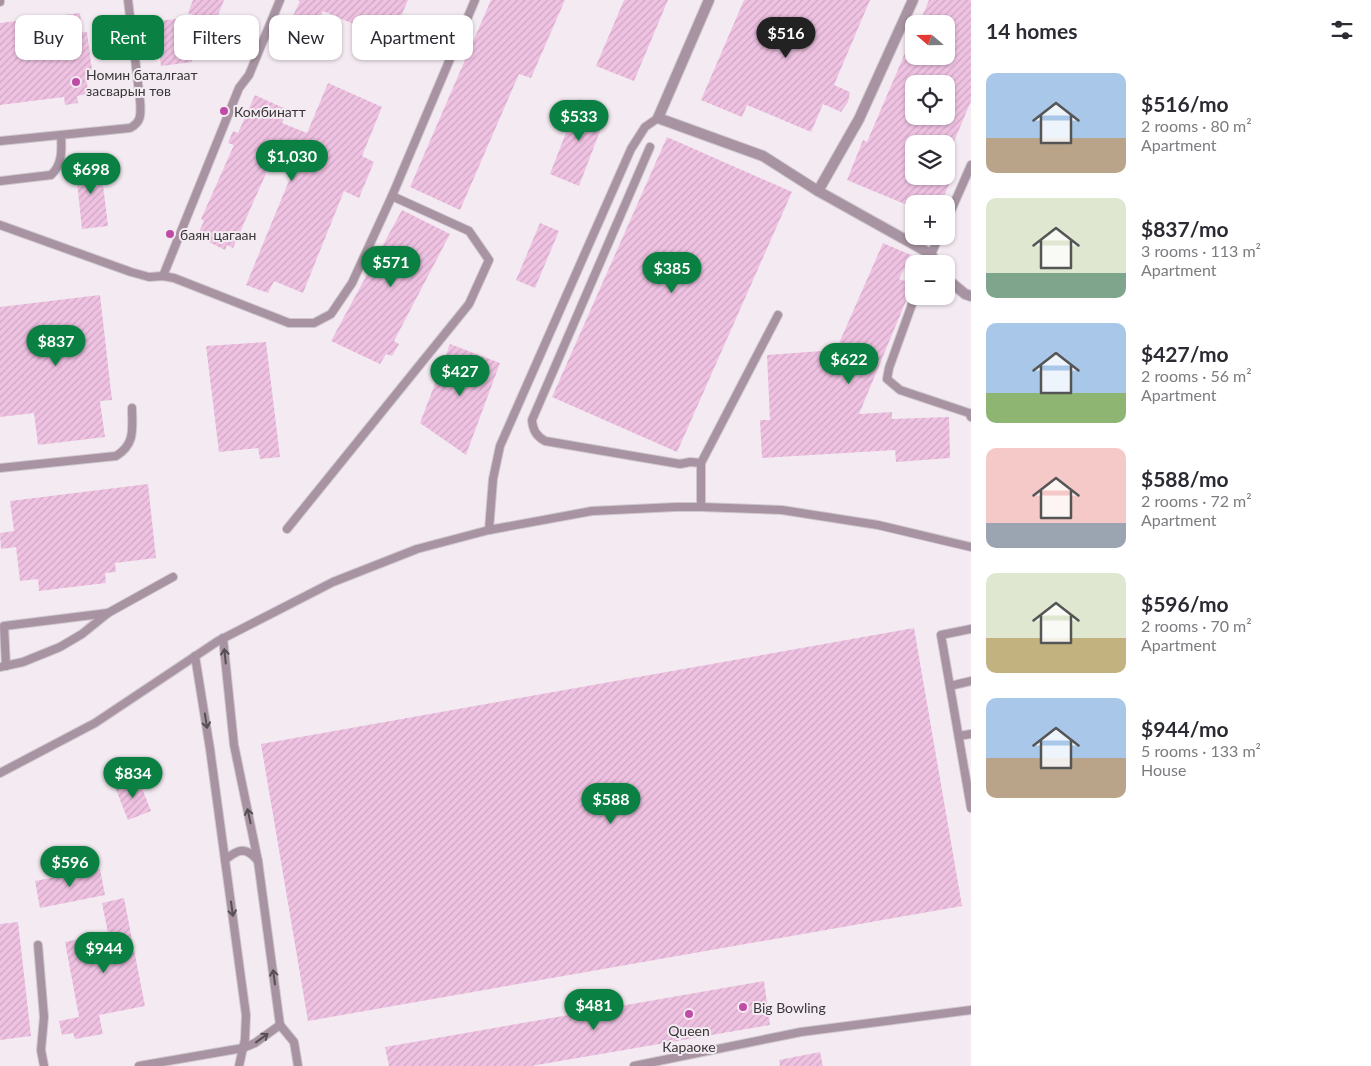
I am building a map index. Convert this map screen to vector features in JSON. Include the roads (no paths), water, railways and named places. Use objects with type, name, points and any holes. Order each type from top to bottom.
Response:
[{"type":"street","points":[[709,0],[658,118],[763,156],[922,255]]},
{"type":"street","points":[[818,191],[859,119],[913,0]]},
{"type":"street","points":[[955,286],[965,294],[971,296]]},
{"type":"lane","points":[[0,141],[130,128],[137,124],[141,114],[140,100],[128,0]]},
{"type":"lane","points":[[163,276],[239,88],[249,75],[280,0]]},
{"type":"lane","points":[[0,225],[131,272],[149,277],[163,276],[174,278],[288,323],[314,323],[331,314],[352,283],[392,196],[475,0]]},
{"type":"lane","points":[[489,530],[492,479],[500,446],[631,149],[646,127],[658,118]]},
{"type":"lane","points":[[0,180],[51,175],[56,170],[60,161],[62,150],[61,136]]},
{"type":"lane","points":[[650,147],[532,420],[533,429],[539,438],[545,441],[680,464],[690,462],[702,463]]},
{"type":"lane","points":[[955,201],[971,165]]},
{"type":"lane","points":[[287,529],[469,304],[489,260],[469,231],[392,196]]},
{"type":"lane","points":[[912,305],[889,368],[887,379],[900,390],[969,413],[971,417]]},
{"type":"lane","points":[[701,507],[702,463],[778,315]]},
{"type":"lane","points":[[0,468],[116,456],[124,451],[130,443],[132,436],[132,408]]},
{"type":"lane","points":[[0,773],[95,723],[223,638],[333,582],[417,549],[489,530],[592,511],[676,506],[782,510],[878,525],[971,547]]},
{"type":"lane","points":[[108,613],[4,626],[3,667],[30,660],[60,646],[82,634],[108,613],[173,577]]},
{"type":"lane","points":[[971,629],[941,635],[959,736],[968,771],[971,808]]},
{"type":"lane","points":[[223,638],[234,745],[258,861],[280,1025],[294,1042],[298,1066]]},
{"type":"lane","points":[[196,656],[246,1015],[245,1039],[239,1066]]},
{"type":"lane","points":[[950,686],[971,681]]},
{"type":"lane","points":[[959,736],[971,734]]},
{"type":"lane","points":[[225,860],[235,851],[239,850],[251,854],[258,861]]},
{"type":"lane","points":[[38,944],[44,1017],[41,1050],[44,1066]]},
{"type":"lane","points":[[634,1066],[802,1032],[971,1010]]},
{"type":"lane","points":[[139,1066],[243,1048],[255,1043],[280,1025]]},
{"type":"place","name":"Номин баталгаат засварын төв","points":[[76,82]]},
{"type":"place","name":"Комбинатт","points":[[224,111]]},
{"type":"place","name":"баян цагаан","points":[[170,234]]},
{"type":"place","name":"Big Bowling","points":[[743,1007]]},
{"type":"place","name":"Queen Караоке","points":[[689,1014]]}]
